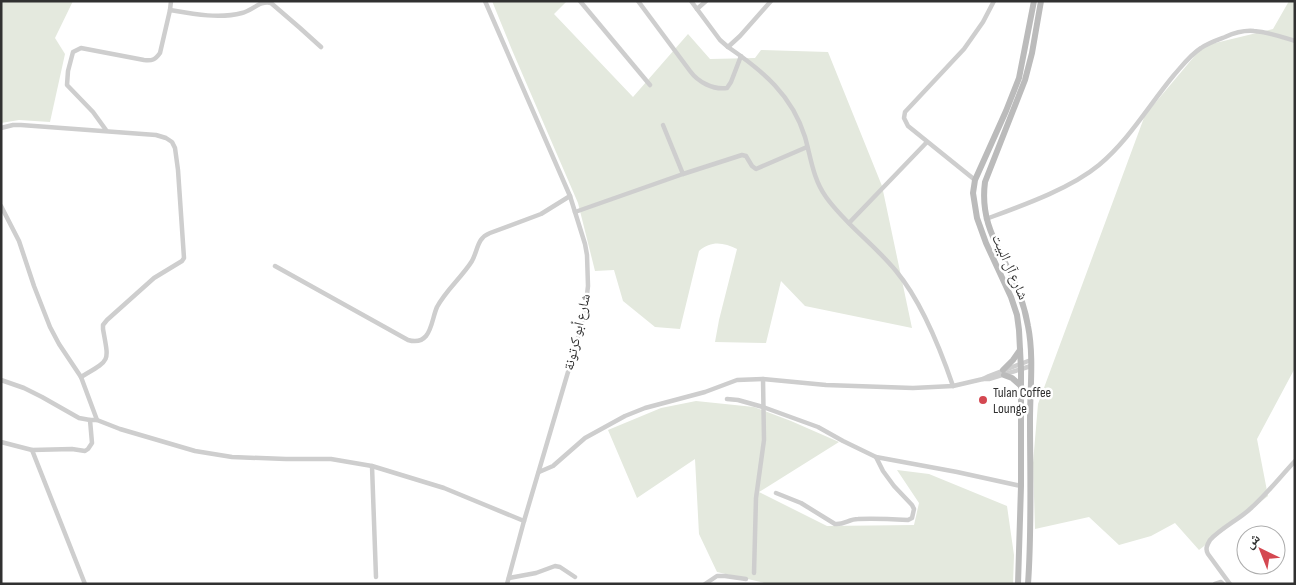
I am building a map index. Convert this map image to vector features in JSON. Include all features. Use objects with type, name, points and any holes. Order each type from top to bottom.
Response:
[{"type":"street","points":[[106,130],[93,112],[67,85],[68,71],[73,52],[81,48],[152,60],[156,58],[160,53],[171,1]]},
{"type":"street","points":[[170,10],[218,16],[238,14],[250,10],[264,1],[271,3],[321,47]]},
{"type":"street","name":"شارع أبو كرتونة","points":[[485,1],[570,196],[587,255],[588,271],[586,303],[581,328],[507,584]]},
{"type":"street","points":[[580,1],[650,85]]},
{"type":"street","points":[[691,1],[720,40],[764,74],[788,100],[798,118],[808,147],[815,178],[820,187],[830,202],[896,271],[908,287],[939,347],[953,386]]},
{"type":"street","points":[[697,9],[706,1]]},
{"type":"street","points":[[728,47],[770,1]]},
{"type":"street","points":[[975,180],[927,142],[906,123],[904,118],[905,112],[964,49],[994,1]]},
{"type":"street","name":"شارع آل البيت","points":[[1018,584],[1021,486],[1021,366],[1017,315],[986,243],[976,214],[973,193],[975,180],[1019,78],[1034,1]]},
{"type":"street","name":"شارع آل البيت","points":[[1028,584],[1031,541],[1031,363],[1029,327],[1023,304],[1012,277],[993,239],[986,219],[983,202],[985,182],[1025,80],[1032,53],[1041,1]]},
{"type":"street","points":[[641,2],[690,71],[700,81],[720,89],[727,88],[741,56]]},
{"type":"street","points":[[986,219],[1058,189],[1098,166],[1112,154],[1164,87],[1201,48],[1231,34],[1245,31],[1255,31],[1295,41]]},
{"type":"street","points":[[1,128],[21,125],[156,135],[172,142],[175,148],[184,258],[154,278],[107,320],[103,325],[107,358],[100,366],[81,377]]},
{"type":"street","points":[[663,126],[684,174]]},
{"type":"street","points":[[849,223],[927,142]]},
{"type":"street","points":[[575,212],[744,155],[756,169],[808,147]]},
{"type":"street","points":[[275,266],[393,332],[416,342],[426,336],[441,299],[472,260],[482,237],[541,214],[570,196]]},
{"type":"street","points":[[1,206],[19,242],[50,327],[81,377],[97,420]]},
{"type":"street","points":[[1004,372],[1020,348]]},
{"type":"street","points":[[539,472],[554,466],[585,438],[631,413],[705,392],[737,380],[763,379],[826,385],[905,388],[953,386],[990,379],[1031,363]]},
{"type":"street","points":[[1004,372],[1021,386]]},
{"type":"street","points":[[754,573],[756,498],[764,440],[763,379]]},
{"type":"street","points":[[1,380],[24,388],[79,418],[97,420],[120,429],[207,454],[286,459],[331,458],[372,466],[444,488],[524,521]]},
{"type":"street","points":[[727,399],[738,400],[822,428],[843,441],[876,457],[1021,486]]},
{"type":"street","points":[[1,442],[32,450],[72,449],[85,451],[92,443],[90,420]]},
{"type":"street","points":[[32,450],[85,584]]},
{"type":"street","points":[[776,493],[801,503],[834,524],[844,524],[853,519],[860,518],[908,520],[912,518],[914,509],[912,505],[894,486],[876,457]]},
{"type":"street","points":[[1230,584],[1208,554],[1206,550],[1208,543],[1214,536],[1249,510],[1295,461]]},
{"type":"street","points":[[372,466],[376,577]]},
{"type":"street","points":[[509,578],[536,573],[556,566],[575,577]]},
{"type":"street","points":[[705,584],[717,576],[746,579]]},
{"type":"street","points":[[1216,584],[1221,582],[1223,584]]},
{"type":"shaded area","points":[[1,1],[73,1],[55,38],[65,54],[50,122],[19,120],[1,123]]},
{"type":"shaded area","points":[[492,1],[567,1],[554,14],[633,97],[688,34],[710,59],[755,58],[761,50],[828,52],[882,186],[912,328],[805,306],[781,281],[766,343],[715,342],[737,249],[718,244],[709,245],[699,251],[680,329],[655,327],[623,301],[614,270],[595,271],[578,203]]},
{"type":"shaded area","points":[[1289,1],[1295,1],[1295,368],[1257,439],[1268,496],[1199,550],[1175,523],[1151,536],[1119,545],[1089,517],[1035,529],[1033,463],[1038,404],[1145,115],[1203,46],[1273,29]]},
{"type":"shaded area","points":[[696,401],[754,407],[839,442],[759,492],[827,526],[914,525],[919,503],[897,470],[929,474],[1007,506],[1014,555],[1013,584],[769,584],[717,572],[699,534],[695,459],[637,498],[608,430],[661,408]]},
{"type":"place","name":"Tulan Coffee Lounge","points":[[983,400]]}]
